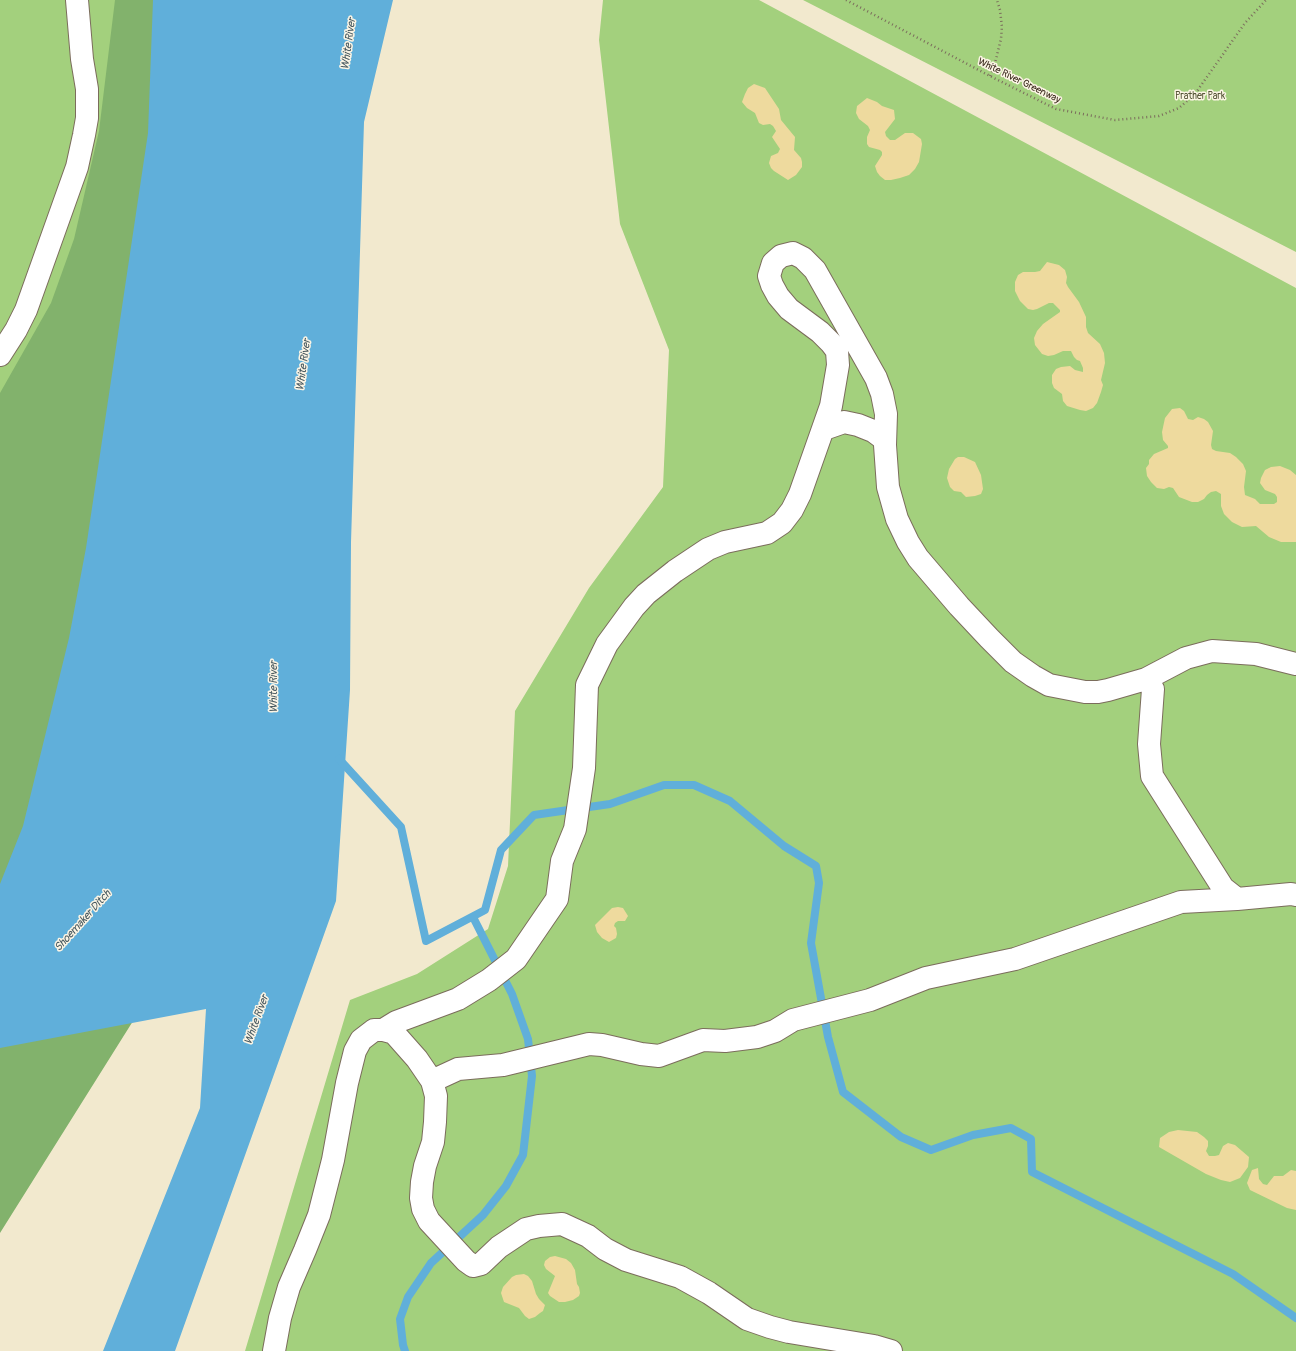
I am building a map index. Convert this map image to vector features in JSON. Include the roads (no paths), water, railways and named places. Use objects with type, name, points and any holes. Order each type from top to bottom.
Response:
[{"type":"lane","points":[[0,355],[26,310],[75,174],[83,142],[87,118],[87,90],[82,58],[77,0]]},
{"type":"lane","points":[[383,1030],[396,1022],[458,999],[489,980],[516,959],[557,899],[562,861],[574,829],[584,768],[587,685],[607,644],[634,606],[646,594],[688,562],[708,549],[725,542],[767,533],[782,523],[792,510],[800,494],[832,406],[838,365],[837,351],[831,343],[820,332],[789,309],[778,296],[772,285],[769,276],[773,263],[781,256],[793,253],[803,258],[815,270],[876,378],[882,394],[886,414],[885,440],[889,492],[908,542],[918,558],[958,606],[1014,662],[1033,676],[1049,685],[1085,692],[1108,690],[1146,679],[1186,658],[1212,651],[1256,654],[1296,664]]},
{"type":"lane","points":[[824,429],[844,422],[858,425],[873,431],[885,440]]},
{"type":"lane","points":[[1146,679],[1153,689],[1149,744],[1152,776],[1223,888],[1237,900]]},
{"type":"lane","points":[[432,1081],[458,1069],[503,1065],[589,1044],[602,1045],[641,1054],[659,1056],[703,1040],[725,1041],[757,1037],[775,1031],[793,1020],[870,1000],[926,978],[1014,959],[1181,902],[1237,900],[1291,894],[1296,895]]},
{"type":"lane","points":[[274,1351],[280,1318],[289,1286],[319,1215],[355,1051],[361,1040],[374,1030],[383,1030],[394,1033],[418,1059],[432,1081],[436,1096],[435,1122],[433,1142],[425,1166],[421,1198],[423,1209],[428,1221],[466,1261],[473,1266],[481,1264],[499,1247],[526,1229],[562,1224],[588,1236],[605,1249],[626,1260],[680,1277],[710,1293],[747,1319],[789,1332],[874,1346],[891,1351]]},
{"type":"water","points":[[153,0],[393,0],[364,122],[351,542],[350,690],[336,901],[175,1351],[103,1351],[200,1108],[206,1009],[0,1048],[0,884],[23,826],[69,638],[86,548],[148,133]]},
{"type":"waterway","points":[[339,759],[401,827],[426,941],[485,910],[501,850],[534,815],[610,804],[664,785],[694,785],[730,801],[784,846],[816,866],[819,883],[811,943],[828,1037],[843,1092],[901,1137],[931,1150],[973,1135],[1011,1128],[1031,1139],[1032,1172],[1233,1274],[1296,1318]]},
{"type":"waterway","points":[[405,1351],[400,1319],[408,1297],[431,1263],[483,1215],[506,1186],[523,1155],[532,1076],[528,1039],[512,994],[473,917]]},
{"type":"water label","name":"White River","points":[[349,44]]},
{"type":"water label","name":"White River","points":[[304,365]]},
{"type":"water label","name":"White River","points":[[274,687]]},
{"type":"water label","name":"Shoemaker Ditch","points":[[83,921]]},
{"type":"water label","name":"White River","points":[[257,1020]]},
{"type":"park label","name":"Prather Park","points":[[1200,96]]}]
